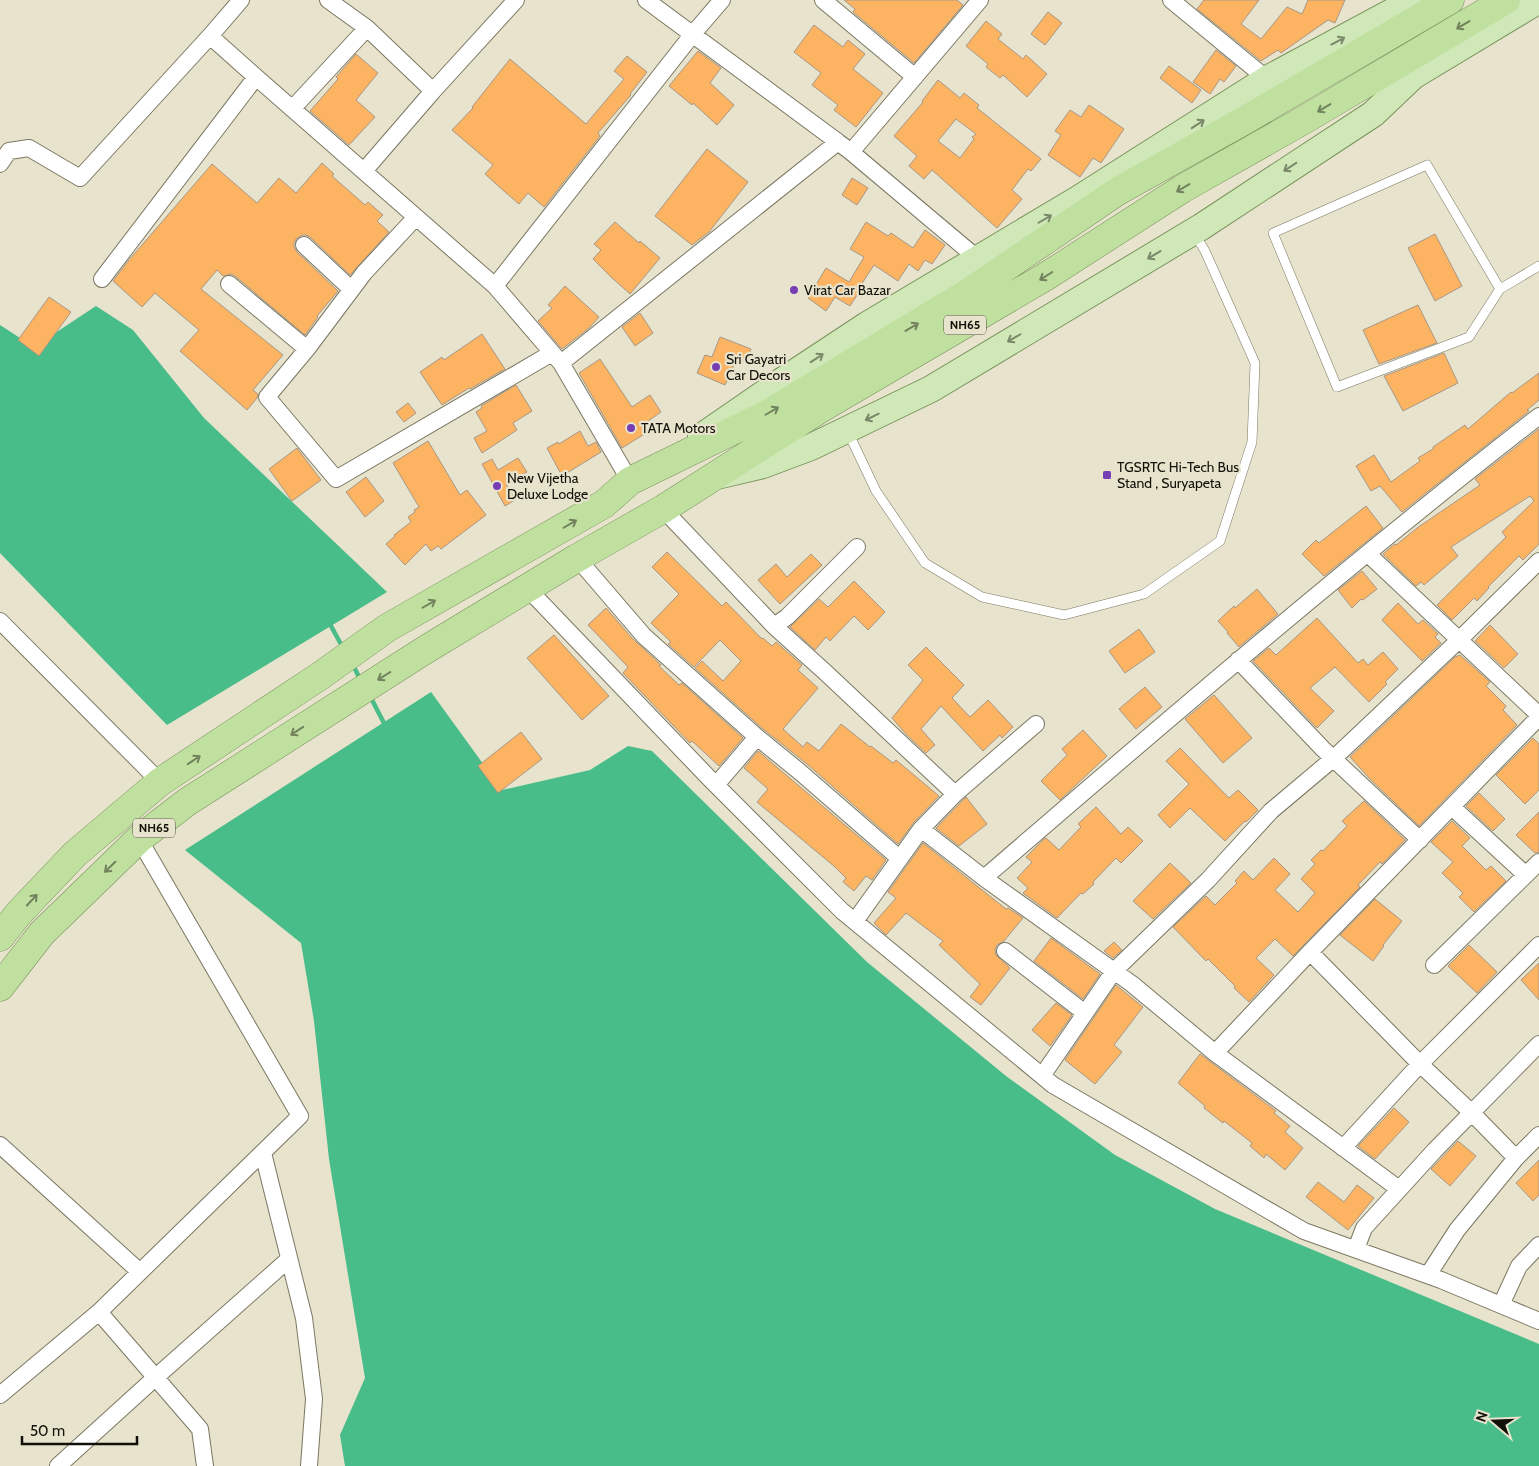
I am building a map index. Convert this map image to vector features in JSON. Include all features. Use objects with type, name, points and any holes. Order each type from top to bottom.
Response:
[{"type":"highway","name":"NH65","points":[[4,924],[19,913],[75,854],[160,782],[320,676],[387,628],[604,504],[630,481],[767,414],[966,294],[1118,191],[1247,119],[1450,0]]},
{"type":"highway","name":"NH65","points":[[0,987],[42,933],[139,839],[187,802],[425,650],[577,558],[663,509],[820,409],[1045,277],[1182,188],[1309,117],[1506,0]]},
{"type":"main road","points":[[630,481],[705,434],[782,380],[867,325],[1083,196],[1267,79],[1414,0]]},
{"type":"main road","points":[[713,477],[763,465],[811,446],[931,388],[1193,232],[1373,114],[1413,76],[1539,0]]},
{"type":"street","points":[[0,164],[10,151],[30,148],[80,178],[241,0]]},
{"type":"street","points":[[328,0],[367,28],[433,91]]},
{"type":"street","points":[[364,171],[433,91],[516,0]]},
{"type":"street","points":[[646,0],[844,147],[977,258]]},
{"type":"street","points":[[494,286],[692,35],[722,0]]},
{"type":"street","points":[[823,0],[915,77]]},
{"type":"street","points":[[416,217],[364,273],[307,349],[267,397],[336,479],[556,358],[844,147],[915,77],[980,0]]},
{"type":"street","points":[[1171,0],[1267,79]]},
{"type":"street","points":[[292,109],[367,28]]},
{"type":"street","points":[[210,36],[494,286],[556,358],[630,481]]},
{"type":"street","points":[[102,279],[256,77]]},
{"type":"street","points":[[304,245],[351,290]]},
{"type":"street","points":[[229,284],[307,349]]},
{"type":"street","points":[[984,878],[1238,660],[1539,416]]},
{"type":"street","points":[[663,509],[774,626],[954,794]]},
{"type":"street","points":[[774,626],[787,617],[857,547]]},
{"type":"street","points":[[1215,1053],[1310,952],[1539,716],[1368,554]]},
{"type":"street","points":[[577,558],[644,636],[757,737],[899,858]]},
{"type":"street","points":[[1042,1076],[1114,971],[1208,880],[1271,811],[1334,758],[1459,640],[1539,561]]},
{"type":"street","points":[[527,588],[716,784],[842,911],[1053,1085],[1304,1231],[1428,1275],[1539,1321]]},
{"type":"street","points":[[0,621],[160,782]]},
{"type":"street","points":[[1238,660],[1334,758],[1420,840]]},
{"type":"street","points":[[855,921],[920,829],[954,794],[1036,724]]},
{"type":"street","points":[[716,784],[757,737]]},
{"type":"street","points":[[1452,807],[1526,875]]},
{"type":"street","points":[[920,829],[984,878],[1132,984],[1215,1053],[1399,1189]]},
{"type":"street","points":[[0,1394],[99,1312],[300,1116],[139,839]]},
{"type":"street","points":[[1434,965],[1539,862]]},
{"type":"street","points":[[1343,1148],[1420,1064],[1539,946]]},
{"type":"street","points":[[1005,951],[1085,1013]]},
{"type":"street","points":[[1310,952],[1516,1158]]},
{"type":"street","points":[[1356,1249],[1364,1228],[1471,1112],[1539,1044]]},
{"type":"street","points":[[1428,1275],[1457,1230],[1516,1158],[1539,1135]]},
{"type":"street","points":[[0,1145],[140,1272]]},
{"type":"street","points":[[263,1153],[304,1318],[314,1399],[309,1466]]},
{"type":"street","points":[[1502,1305],[1519,1266],[1539,1245]]},
{"type":"street","points":[[58,1466],[289,1260]]},
{"type":"street","points":[[99,1312],[200,1429],[205,1466]]},
{"type":"lane","points":[[1500,289],[1427,165],[1273,232],[1337,387],[1468,336],[1500,289],[1539,266]]},
{"type":"lane","points":[[847,429],[876,491],[925,563],[982,597],[1064,615],[1144,594],[1220,541],[1252,442],[1255,363],[1205,251],[1193,232]]},
{"type":"shaded area","points":[[96,306],[133,330],[204,418],[387,592],[167,725],[0,553],[0,325],[34,347]]},
{"type":"shaded area","points":[[431,692],[502,790],[590,770],[628,746],[652,751],[867,962],[1006,1076],[1115,1155],[1215,1209],[1539,1344],[1539,1466],[345,1466],[340,1435],[365,1378],[329,1159],[314,1021],[301,943],[185,850]]},
{"type":"building","points":[[844,0],[957,0],[963,5],[914,63],[853,12],[855,9]]},
{"type":"building","points":[[1204,0],[1259,0],[1241,24],[1261,39],[1287,7],[1302,14],[1308,0],[1345,0],[1335,23],[1328,20],[1281,53],[1278,50],[1261,61],[1197,9]]},
{"type":"building","points":[[1048,12],[1062,23],[1045,45],[1031,34]]},
{"type":"building","points":[[986,21],[1002,34],[998,39],[1023,59],[1026,55],[1047,74],[1027,97],[1003,75],[1000,78],[986,67],[988,64],[966,46]]},
{"type":"building","points":[[814,25],[843,47],[848,40],[865,54],[853,69],[883,93],[856,127],[834,110],[838,105],[812,85],[821,73],[794,52]]},
{"type":"building","points":[[1216,50],[1236,66],[1224,82],[1220,79],[1210,94],[1193,82]]},
{"type":"building","points":[[698,51],[721,68],[710,83],[734,105],[717,125],[693,103],[692,105],[669,86]]},
{"type":"building","points":[[356,54],[378,73],[356,100],[375,117],[349,145],[310,111],[338,79],[336,77]]},
{"type":"building","points":[[627,56],[647,72],[631,95],[598,133],[600,136],[544,207],[528,193],[519,204],[485,174],[493,165],[452,130],[473,108],[510,59],[586,124],[624,79],[614,71]]},
{"type":"building","points":[[1169,66],[1201,90],[1192,103],[1160,78]]},
{"type":"building","points":[[938,80],[960,98],[964,93],[979,105],[977,108],[1041,159],[1031,171],[1028,169],[1012,190],[1022,199],[997,228],[932,170],[924,179],[909,166],[917,156],[894,136]],"holes":[[[956,119],[976,134],[972,137],[974,139],[960,158],[938,141]]]},
{"type":"building","points":[[1089,105],[1124,129],[1101,163],[1093,158],[1080,177],[1048,155],[1061,135],[1055,131],[1070,110],[1081,117]]},
{"type":"building","points":[[707,149],[748,182],[709,232],[692,245],[655,216]]},
{"type":"building","points":[[322,163],[334,174],[332,176],[365,205],[368,202],[383,215],[377,221],[389,232],[350,275],[310,237],[302,235],[296,239],[294,247],[297,252],[338,291],[317,316],[305,335],[231,274],[223,276],[217,270],[201,289],[283,355],[253,390],[258,394],[257,398],[247,410],[180,351],[199,330],[155,293],[142,307],[113,281],[212,164],[257,203],[279,178],[296,193]]},
{"type":"building","points":[[852,178],[868,188],[857,205],[842,195]]},
{"type":"building","points":[[615,222],[660,258],[630,294],[593,259],[601,250],[594,244]]},
{"type":"building","points":[[866,222],[888,236],[891,233],[913,248],[925,230],[945,245],[932,264],[925,260],[918,271],[909,264],[898,281],[874,265],[850,306],[835,297],[826,311],[808,298],[826,268],[849,282],[864,257],[850,249]]},
{"type":"building","points":[[1435,234],[1462,286],[1435,301],[1408,248]]},
{"type":"building","points":[[565,286],[599,317],[589,328],[562,349],[538,321],[552,308],[548,305]]},
{"type":"building","points":[[49,297],[71,312],[39,356],[18,340]]},
{"type":"building","points":[[1418,305],[1437,343],[1379,364],[1363,330]]},
{"type":"building","points":[[640,313],[653,333],[635,346],[622,327]]},
{"type":"building","points":[[482,334],[505,369],[442,405],[420,372],[442,357],[444,360]]},
{"type":"building","points":[[720,337],[751,349],[746,362],[737,358],[725,385],[697,373],[705,355],[712,357]]},
{"type":"building","points":[[1444,353],[1458,383],[1403,411],[1384,376]]},
{"type":"building","points":[[600,359],[632,407],[650,395],[661,412],[641,426],[646,433],[622,448],[579,373]]},
{"type":"building","points":[[1539,373],[1539,400],[1527,410],[1529,411],[1402,512],[1380,486],[1371,491],[1356,466],[1374,455],[1391,482],[1420,461],[1418,458],[1465,425],[1468,429],[1511,392]]},
{"type":"building","points":[[516,385],[532,411],[513,423],[517,430],[482,453],[474,438],[487,431],[476,412],[482,408],[481,406]]},
{"type":"building","points":[[408,403],[416,413],[404,422],[396,412]]},
{"type":"building","points":[[1539,429],[1539,544],[1523,560],[1519,556],[1488,587],[1477,601],[1474,598],[1452,620],[1437,605],[1506,537],[1502,532],[1534,501],[1530,496],[1451,547],[1458,556],[1424,585],[1421,582],[1416,586],[1383,554],[1480,485],[1475,479]]},
{"type":"building","points":[[580,431],[588,446],[596,442],[601,452],[562,476],[547,448],[558,442],[559,444]]},
{"type":"building","points":[[428,441],[460,495],[467,490],[486,515],[441,549],[438,546],[431,551],[426,544],[405,565],[386,544],[411,522],[408,517],[419,507],[393,463]]},
{"type":"building","points":[[297,448],[321,480],[292,501],[269,469]]},
{"type":"building","points":[[518,458],[527,472],[506,484],[515,500],[505,506],[482,464],[492,459],[498,470]]},
{"type":"building","points":[[366,477],[384,501],[365,517],[346,492]]},
{"type":"building","points":[[1366,506],[1383,528],[1324,576],[1302,554],[1316,540],[1319,543]]},
{"type":"building","points":[[667,552],[722,606],[726,602],[762,639],[772,646],[776,642],[802,665],[798,670],[818,688],[783,729],[803,747],[807,742],[819,751],[841,724],[893,763],[896,760],[939,796],[914,822],[898,844],[807,764],[763,729],[695,668],[702,661],[723,681],[741,661],[720,640],[694,667],[668,644],[671,642],[651,623],[679,594],[652,567]]},
{"type":"building","points":[[811,554],[822,565],[780,604],[758,580],[776,564],[787,577]]},
{"type":"building","points":[[1362,571],[1377,589],[1363,600],[1361,599],[1352,608],[1338,590]]},
{"type":"building","points":[[854,581],[885,612],[868,630],[854,616],[830,641],[826,637],[815,650],[790,627],[819,599],[828,607]]},
{"type":"building","points":[[1257,589],[1278,614],[1239,647],[1218,621]]},
{"type":"building","points":[[1398,603],[1418,624],[1423,620],[1438,634],[1435,637],[1441,643],[1422,661],[1382,620]]},
{"type":"building","points":[[606,608],[632,638],[679,685],[682,683],[743,738],[719,766],[692,741],[690,743],[623,673],[628,667],[588,625]]},
{"type":"building","points":[[1317,618],[1358,663],[1363,659],[1368,665],[1383,652],[1398,669],[1385,682],[1387,684],[1369,702],[1335,667],[1310,688],[1334,711],[1317,728],[1253,661],[1269,648],[1276,655]]},
{"type":"building","points":[[1490,625],[1518,654],[1504,668],[1475,641]]},
{"type":"building","points":[[1139,629],[1155,652],[1125,673],[1109,651]]},
{"type":"building","points":[[554,635],[609,696],[582,720],[527,658]]},
{"type":"building","points":[[926,647],[964,685],[952,698],[970,717],[988,700],[1013,727],[1002,738],[1000,735],[983,751],[941,706],[921,729],[935,745],[926,753],[892,718],[923,680],[908,665]]},
{"type":"building","points":[[1460,655],[1490,682],[1486,686],[1506,706],[1503,710],[1517,725],[1419,826],[1350,757],[1455,657]]},
{"type":"building","points":[[1145,687],[1162,707],[1136,729],[1119,709]]},
{"type":"building","points":[[1214,695],[1252,738],[1223,763],[1185,719]]},
{"type":"building","points":[[1083,730],[1107,756],[1060,800],[1041,781],[1067,755],[1062,749]]},
{"type":"building","points":[[521,732],[542,759],[498,793],[478,766]]},
{"type":"building","points":[[1533,738],[1539,744],[1539,790],[1525,804],[1496,775]]},
{"type":"building","points":[[1180,748],[1229,798],[1238,790],[1258,810],[1225,841],[1190,808],[1170,828],[1158,815],[1189,784],[1166,761]]},
{"type":"building","points":[[758,751],[886,860],[872,880],[866,876],[854,891],[843,882],[846,878],[835,867],[757,802],[768,789],[744,768]]},
{"type":"building","points":[[1479,793],[1505,819],[1493,831],[1466,806]]},
{"type":"building","points":[[966,797],[987,824],[959,846],[936,828]]},
{"type":"building","points":[[1364,801],[1405,840],[1382,864],[1380,862],[1358,885],[1360,887],[1293,956],[1275,939],[1256,958],[1274,975],[1249,1002],[1208,959],[1206,961],[1173,927],[1206,896],[1215,905],[1237,883],[1235,881],[1244,871],[1253,880],[1274,858],[1290,874],[1275,890],[1298,912],[1315,893],[1301,879],[1315,864],[1311,860],[1321,850],[1323,851],[1347,826],[1342,821]]},
{"type":"building","points":[[1096,807],[1121,834],[1128,827],[1143,841],[1121,863],[1116,858],[1093,882],[1094,884],[1083,894],[1081,893],[1057,918],[1023,893],[1028,888],[1017,878],[1032,862],[1026,857],[1044,839],[1046,838],[1059,850],[1081,827],[1078,824]]},
{"type":"building","points":[[1539,812],[1539,852],[1535,853],[1516,835]]},
{"type":"building","points":[[1452,821],[1470,838],[1462,846],[1486,870],[1491,866],[1506,881],[1474,912],[1459,897],[1463,893],[1442,873],[1453,862],[1431,842]]},
{"type":"building","points":[[923,843],[1006,909],[1008,908],[1023,918],[1004,941],[997,945],[996,955],[1010,968],[981,1005],[970,997],[980,984],[939,945],[943,941],[906,913],[886,935],[874,923],[896,898],[888,892]]},
{"type":"building","points":[[1170,863],[1191,883],[1153,919],[1133,901]]},
{"type":"building","points":[[1375,899],[1402,921],[1373,961],[1340,935]]},
{"type":"building","points":[[1051,938],[1100,974],[1083,999],[1034,961]]},
{"type":"building","points":[[1114,942],[1122,950],[1113,958],[1104,951]]},
{"type":"building","points":[[1469,945],[1497,972],[1477,993],[1448,966]]},
{"type":"building","points":[[1539,963],[1539,1000],[1521,980]]},
{"type":"building","points":[[1116,985],[1143,1007],[1114,1045],[1122,1052],[1095,1084],[1065,1060]]},
{"type":"building","points":[[1056,1003],[1072,1015],[1050,1046],[1032,1030]]},
{"type":"building","points":[[1200,1054],[1276,1111],[1274,1113],[1290,1126],[1285,1132],[1303,1148],[1285,1170],[1266,1154],[1264,1158],[1250,1146],[1252,1143],[1204,1108],[1205,1106],[1178,1083]]},
{"type":"building","points":[[1394,1108],[1409,1122],[1375,1159],[1358,1146]]},
{"type":"building","points":[[1458,1141],[1476,1156],[1450,1186],[1431,1169]]},
{"type":"building","points":[[1539,1160],[1539,1195],[1533,1201],[1516,1183]]},
{"type":"building","points":[[1318,1182],[1344,1202],[1357,1185],[1374,1198],[1348,1230],[1306,1197]]},
{"type":"waterway","points":[[331,626],[343,648]]},
{"type":"waterway","points":[[352,663],[361,681]]},
{"type":"waterway","points":[[370,696],[386,727]]},
{"type":"place","name":"Virat Car Bazar","points":[[794,290]]},
{"type":"place","name":"Sri Gayatri Car Decors","points":[[716,367]]},
{"type":"place","name":"TATA Motors","points":[[631,428]]},
{"type":"place","name":"TGSRTC Hi-Tech Bus Stand , Suryapeta","points":[[1107,475]]},
{"type":"place","name":"New Vijetha Deluxe Lodge","points":[[497,486]]}]
